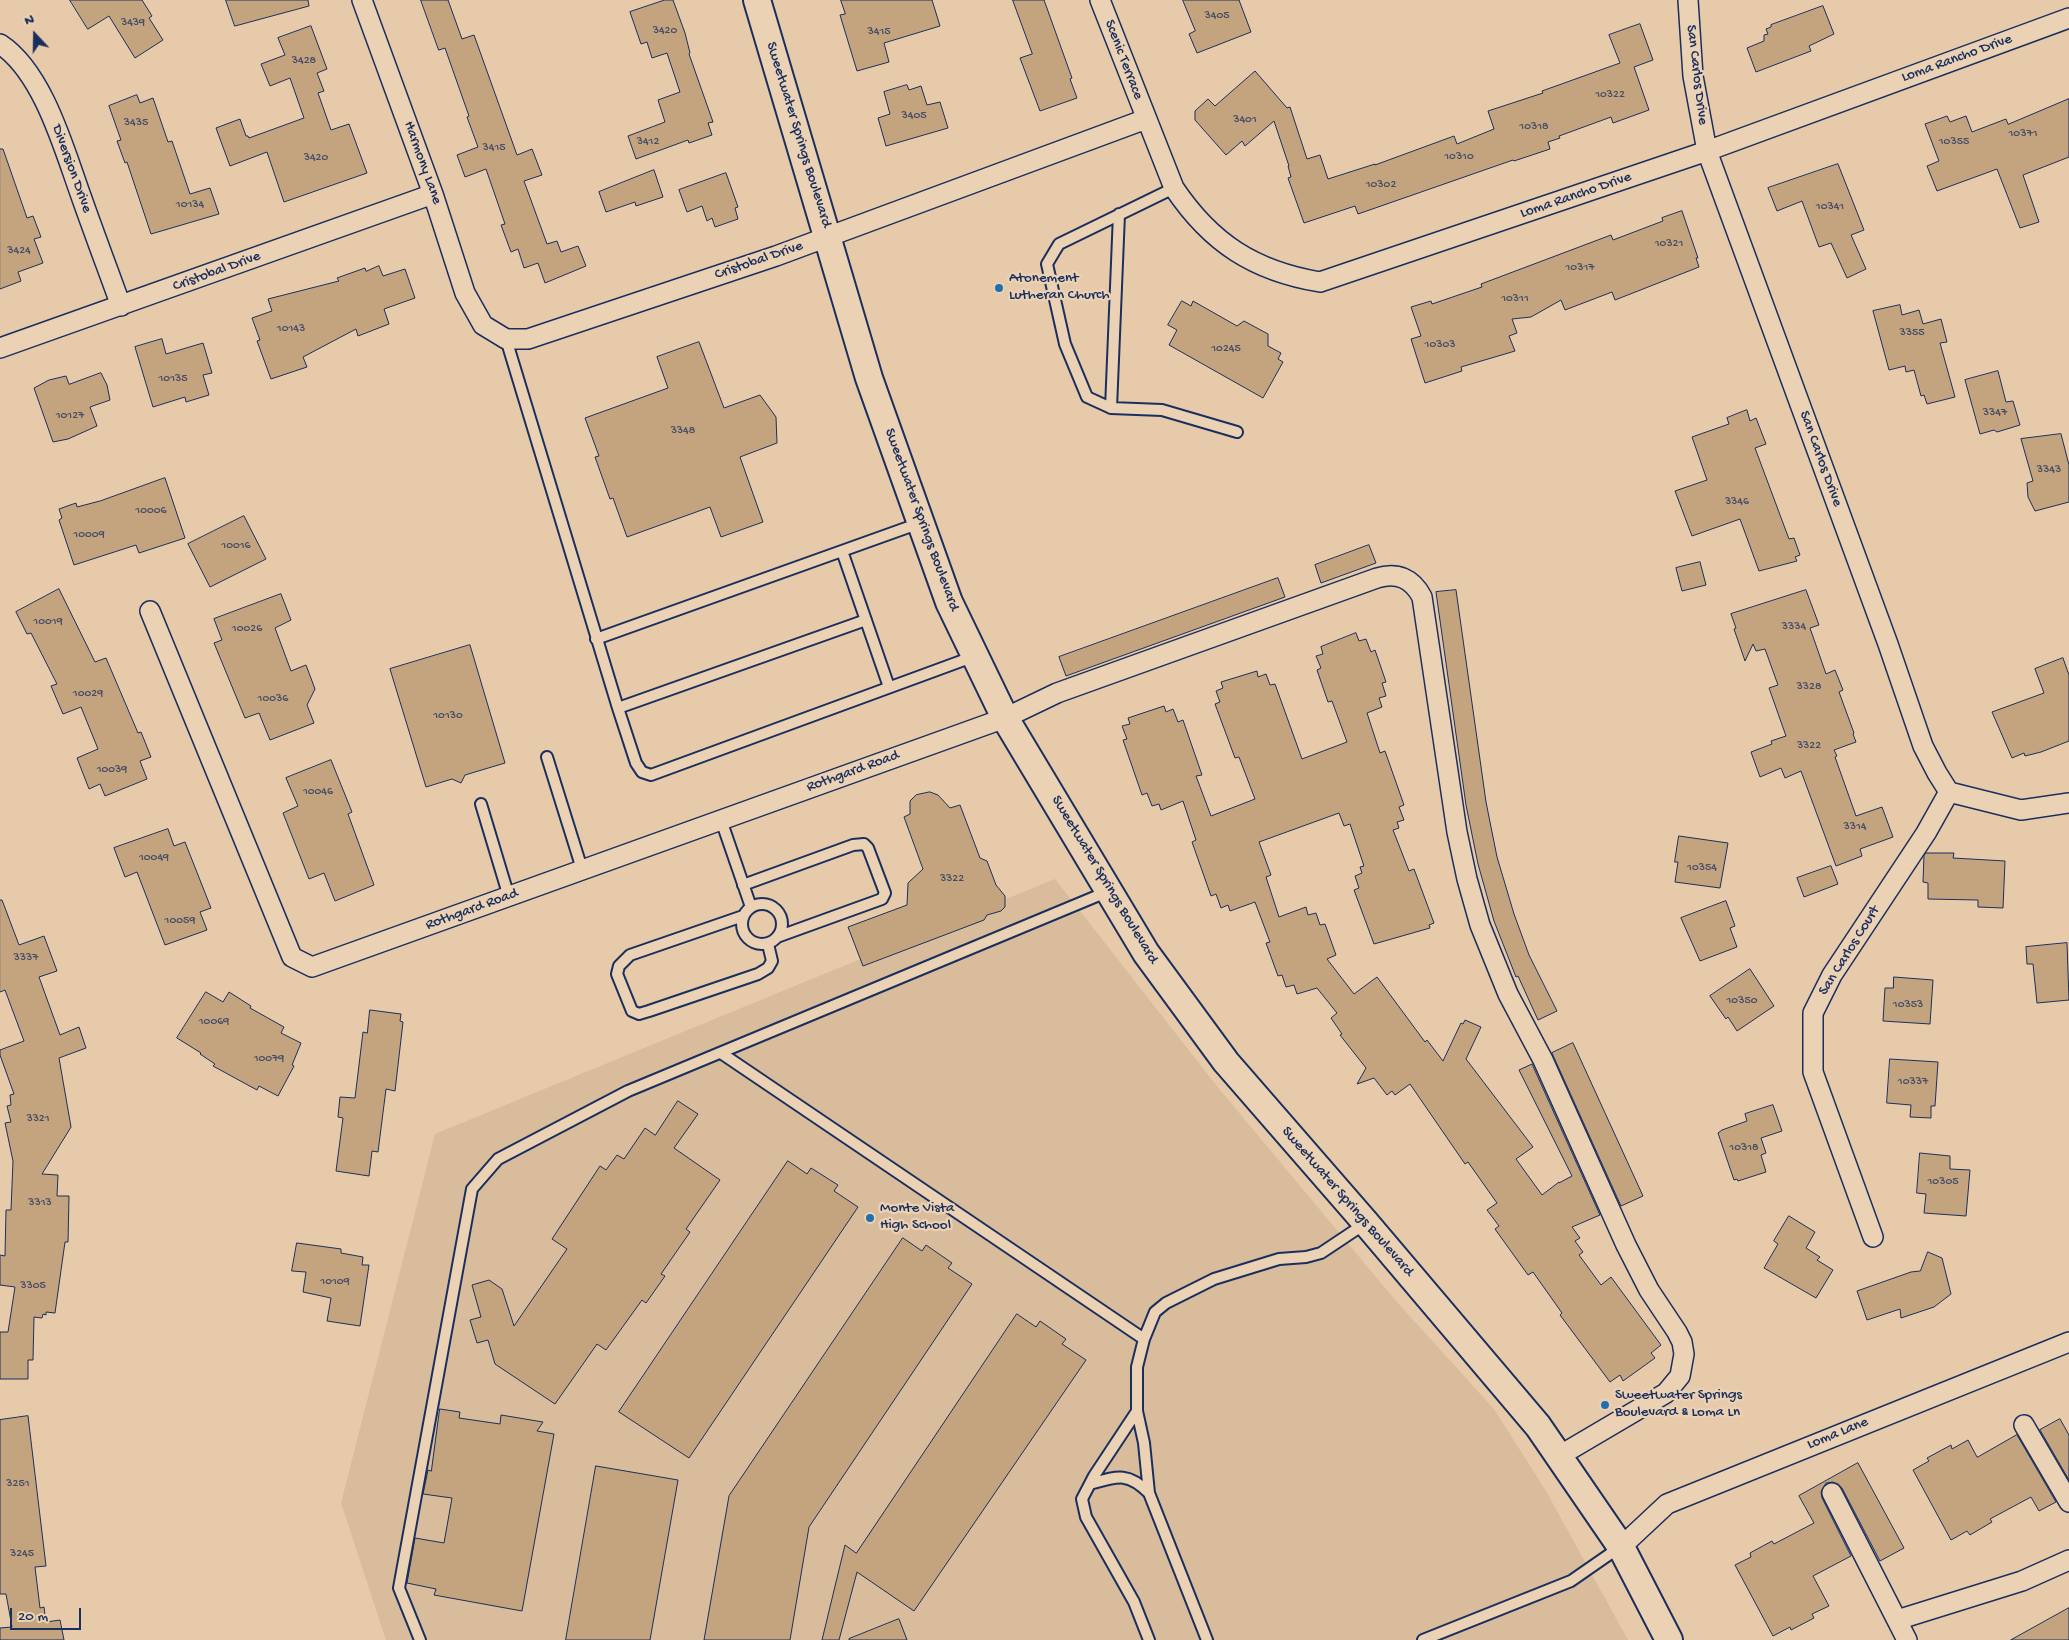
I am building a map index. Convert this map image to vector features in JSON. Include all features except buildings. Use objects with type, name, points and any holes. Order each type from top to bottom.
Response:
[{"type":"main road","name":"Sweetwater Springs Boulevard","points":[[757,0],[869,378],[949,602],[1005,718],[1146,953],[1226,1062],[1366,1223],[1538,1426],[1621,1547],[1670,1640]]},
{"type":"street","name":"Harmony Lane","points":[[362,0],[433,194],[465,293],[483,325],[506,339]]},
{"type":"street","name":"Scenic Terrace","points":[[1100,0],[1146,119]]},
{"type":"street","name":"San Carlos Drive","points":[[1688,0],[1693,76],[1707,151],[1888,644],[1923,746],[1936,773],[1949,792]]},
{"type":"street","name":"Loma Rancho Drive","points":[[1146,119],[1174,188],[1189,210],[1206,229],[1248,260],[1295,278],[1320,282],[1707,151],[2069,18]]},
{"type":"street","name":"Diversion Drive","points":[[0,44],[10,51],[30,74],[53,118],[121,306]]},
{"type":"street","name":"Cristobal Drive","points":[[506,339],[528,339],[776,256],[1146,119]]},
{"type":"street","name":"Cristobal Drive","points":[[0,348],[433,194]]},
{"type":"street","name":"Rothgard Road","points":[[150,611],[292,957],[312,967],[1005,718],[1057,692],[1376,578],[1397,575],[1406,579],[1418,590],[1424,605],[1457,832],[1467,879],[1480,925],[1508,994],[1544,1060],[1626,1245],[1649,1290],[1682,1342],[1684,1354],[1680,1376],[1666,1393],[1559,1456]]},
{"type":"street","points":[[1949,792],[2021,810],[2069,803]]},
{"type":"street","name":"San Carlos Court","points":[[1873,1237],[1813,1072],[1812,1013],[1832,975],[1926,833],[1949,792]]},
{"type":"street","name":"Loma Lane","points":[[1621,1547],[1667,1504],[2069,1342]]},
{"type":"street","points":[[2024,1426],[2069,1502]]},
{"type":"street","points":[[1832,1493],[1907,1640]]},
{"type":"street","points":[[1897,1620],[2022,1582],[2069,1560]]},
{"type":"lane","points":[[1174,188],[1059,244],[1047,264],[1064,344],[1087,397],[1111,408],[1162,410],[1238,432]]},
{"type":"lane","points":[[1111,408],[1119,214]]},
{"type":"lane","points":[[506,339],[596,639],[636,762],[642,772],[651,775],[974,656]]},
{"type":"lane","points":[[596,639],[921,522]]},
{"type":"lane","points":[[842,550],[889,687]]},
{"type":"lane","points":[[618,708],[866,620]]},
{"type":"lane","points":[[547,757],[582,870]]},
{"type":"lane","points":[[481,804],[509,897]]},
{"type":"lane","points":[[721,820],[750,907]]},
{"type":"lane","points":[[743,885],[853,845],[864,844],[868,848],[885,893],[882,899],[777,937],[768,944],[756,944],[746,938],[741,927],[743,916],[750,907],[762,903],[773,906],[780,915],[782,927],[777,937]]},
{"type":"lane","points":[[420,1640],[399,1588],[472,1189],[498,1159],[628,1091],[1109,890]]},
{"type":"lane","points":[[743,916],[630,955],[619,966],[618,974],[632,1011],[639,1014],[758,974],[768,968],[772,961],[768,944]]},
{"type":"lane","points":[[721,1052],[1144,1338]]},
{"type":"lane","points":[[1207,1640],[1150,1493],[1144,1443],[1137,1411],[1137,1367],[1144,1338],[1155,1312],[1166,1303],[1214,1279],[1279,1259],[1306,1257],[1321,1253],[1366,1223]]},
{"type":"lane","points":[[1137,1411],[1082,1499],[1086,1517],[1134,1602],[1149,1640]]},
{"type":"lane","points":[[1090,1484],[1107,1479],[1127,1478],[1137,1481],[1150,1493]]},
{"type":"lane","points":[[1423,1640],[1571,1581],[1621,1547]]},
{"type":"shaded area","name":"Monte Vista High School","points":[[1055,879],[1216,1085],[1396,1301],[1494,1409],[1546,1491],[1628,1640],[386,1640],[341,1503],[435,1134]]},
{"type":"place","name":"Atonement Lutheran Church","points":[[999,288]]},
{"type":"place","name":"Monte Vista High School","points":[[870,1218]]},
{"type":"place","name":"Sweetwater Springs Boulevard & Loma Ln","points":[[1605,1405]]}]
